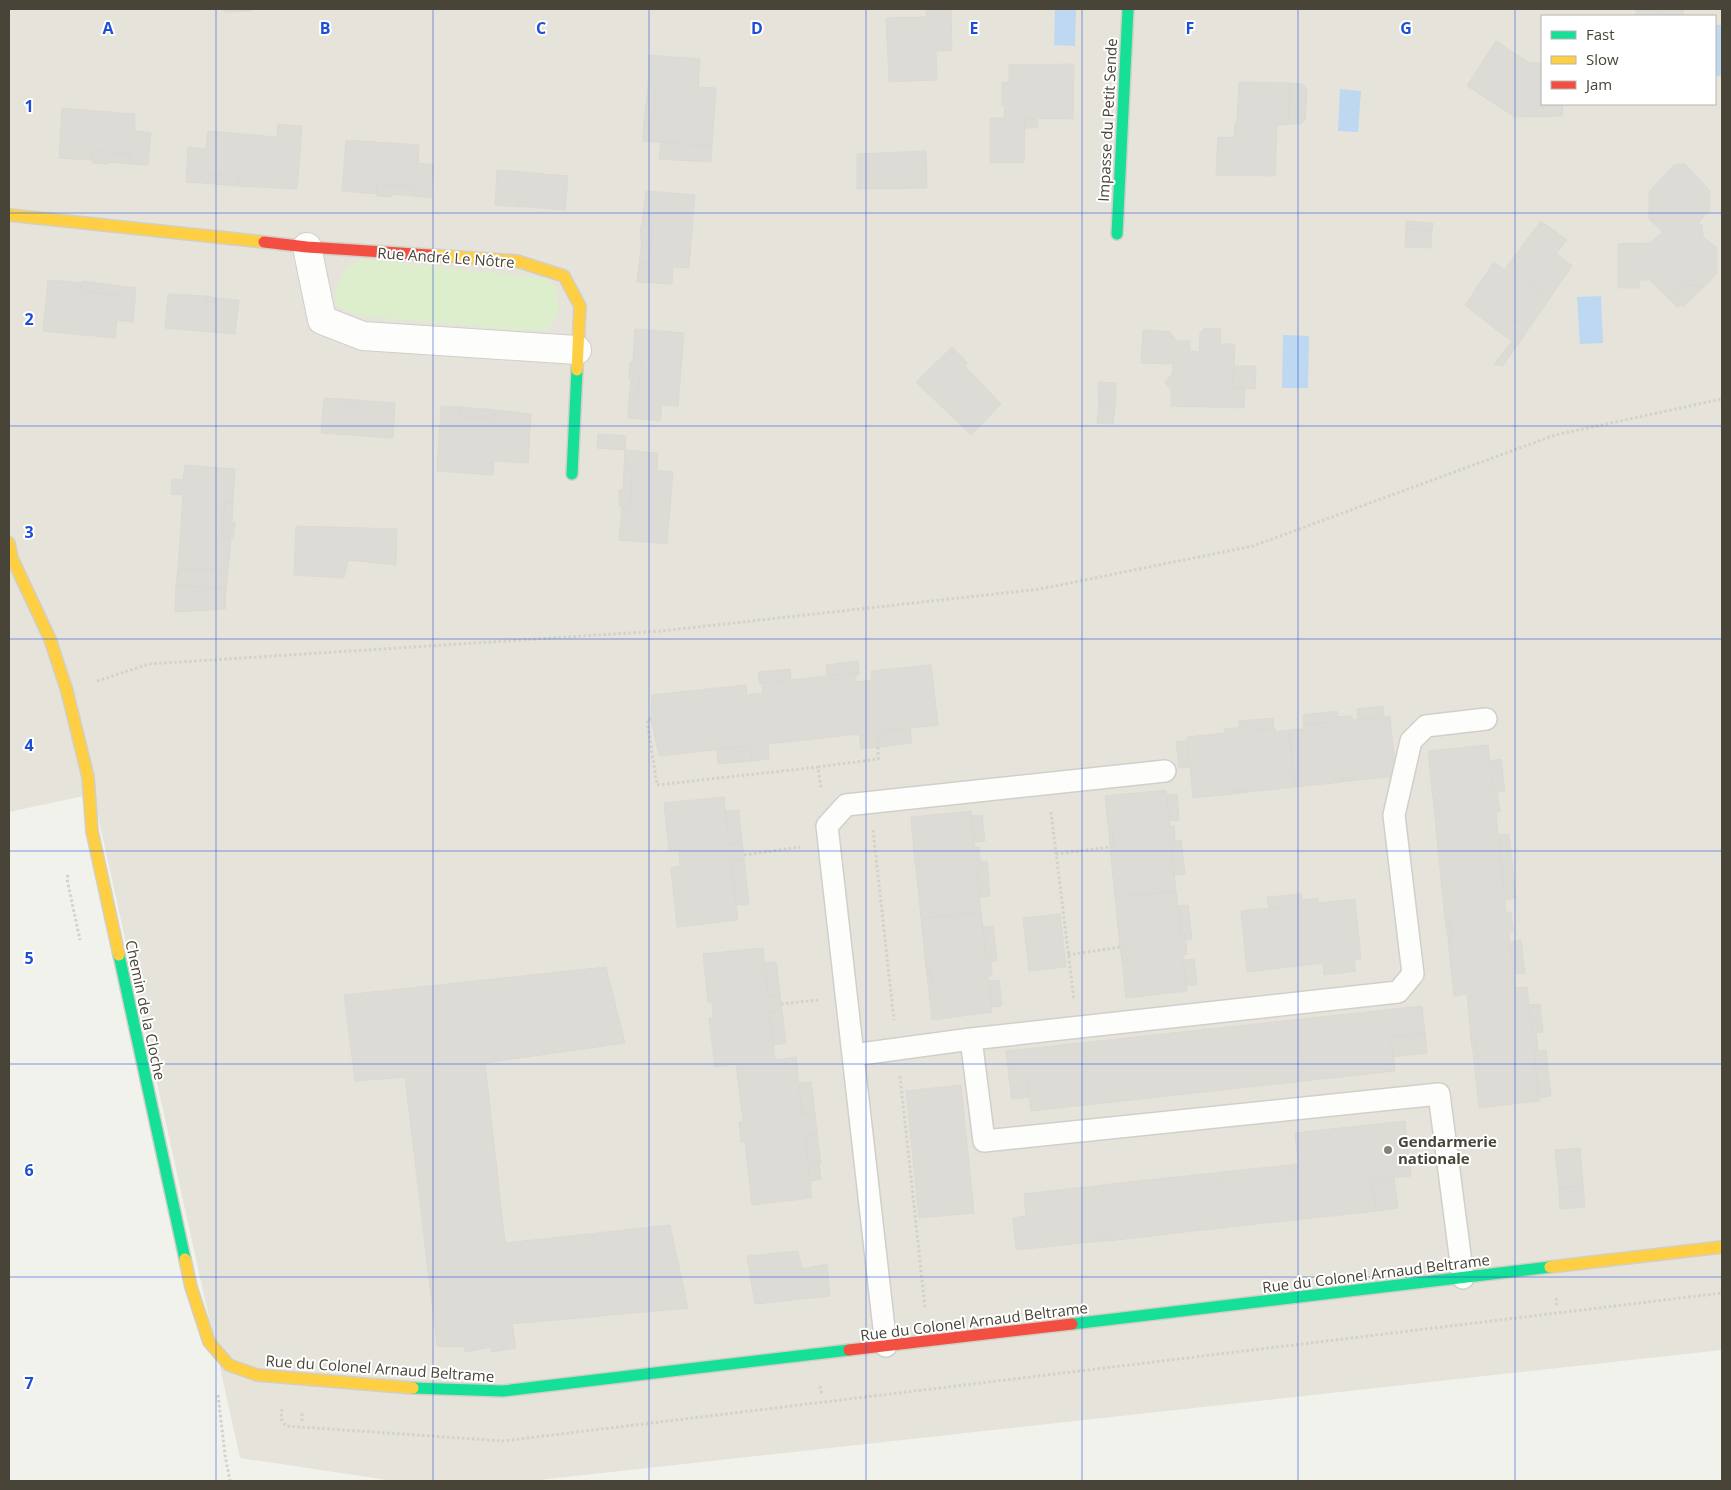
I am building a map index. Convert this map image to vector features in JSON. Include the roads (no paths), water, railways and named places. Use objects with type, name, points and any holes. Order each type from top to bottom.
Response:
[{"type":"street","name":"Impasse du Petit Sende","points":[[1117,234],[1128,9]]},
{"type":"street","name":"Rue André Le Nôtre","points":[[9,215],[307,247],[517,261],[564,276],[580,306],[572,474]]},
{"type":"street","points":[[307,247],[322,320],[363,336],[577,350]]},
{"type":"street","name":"Chemin de la Cloche","points":[[9,543],[12,558],[50,640],[67,690],[88,777],[92,831],[191,1286],[209,1342],[228,1365]]},
{"type":"street","name":"Rue du Colonel Arnaud Beltrame","points":[[228,1365],[257,1375],[286,1378],[410,1388],[502,1391],[1722,1247]]},
{"type":"lane","points":[[853,1055],[971,1039],[1398,992],[1413,974],[1394,815],[1411,741],[1426,726],[1486,719]]},
{"type":"lane","points":[[886,1346],[828,834],[846,805],[1165,771]]},
{"type":"lane","points":[[971,1039],[984,1141],[1439,1094],[1463,1278]]},
{"type":"water","points":[[1055,9],[1076,9],[1075,46],[1054,45]]},
{"type":"water","points":[[1716,25],[1722,25],[1722,76],[1716,76]]},
{"type":"water","points":[[1340,89],[1361,91],[1358,132],[1338,131]]},
{"type":"water","points":[[1601,296],[1603,343],[1580,344],[1577,297]]},
{"type":"water","points":[[1283,335],[1309,336],[1308,388],[1282,388]]},
{"type":"place","name":"Gendarmerie nationale","points":[[1388,1150]]}]
